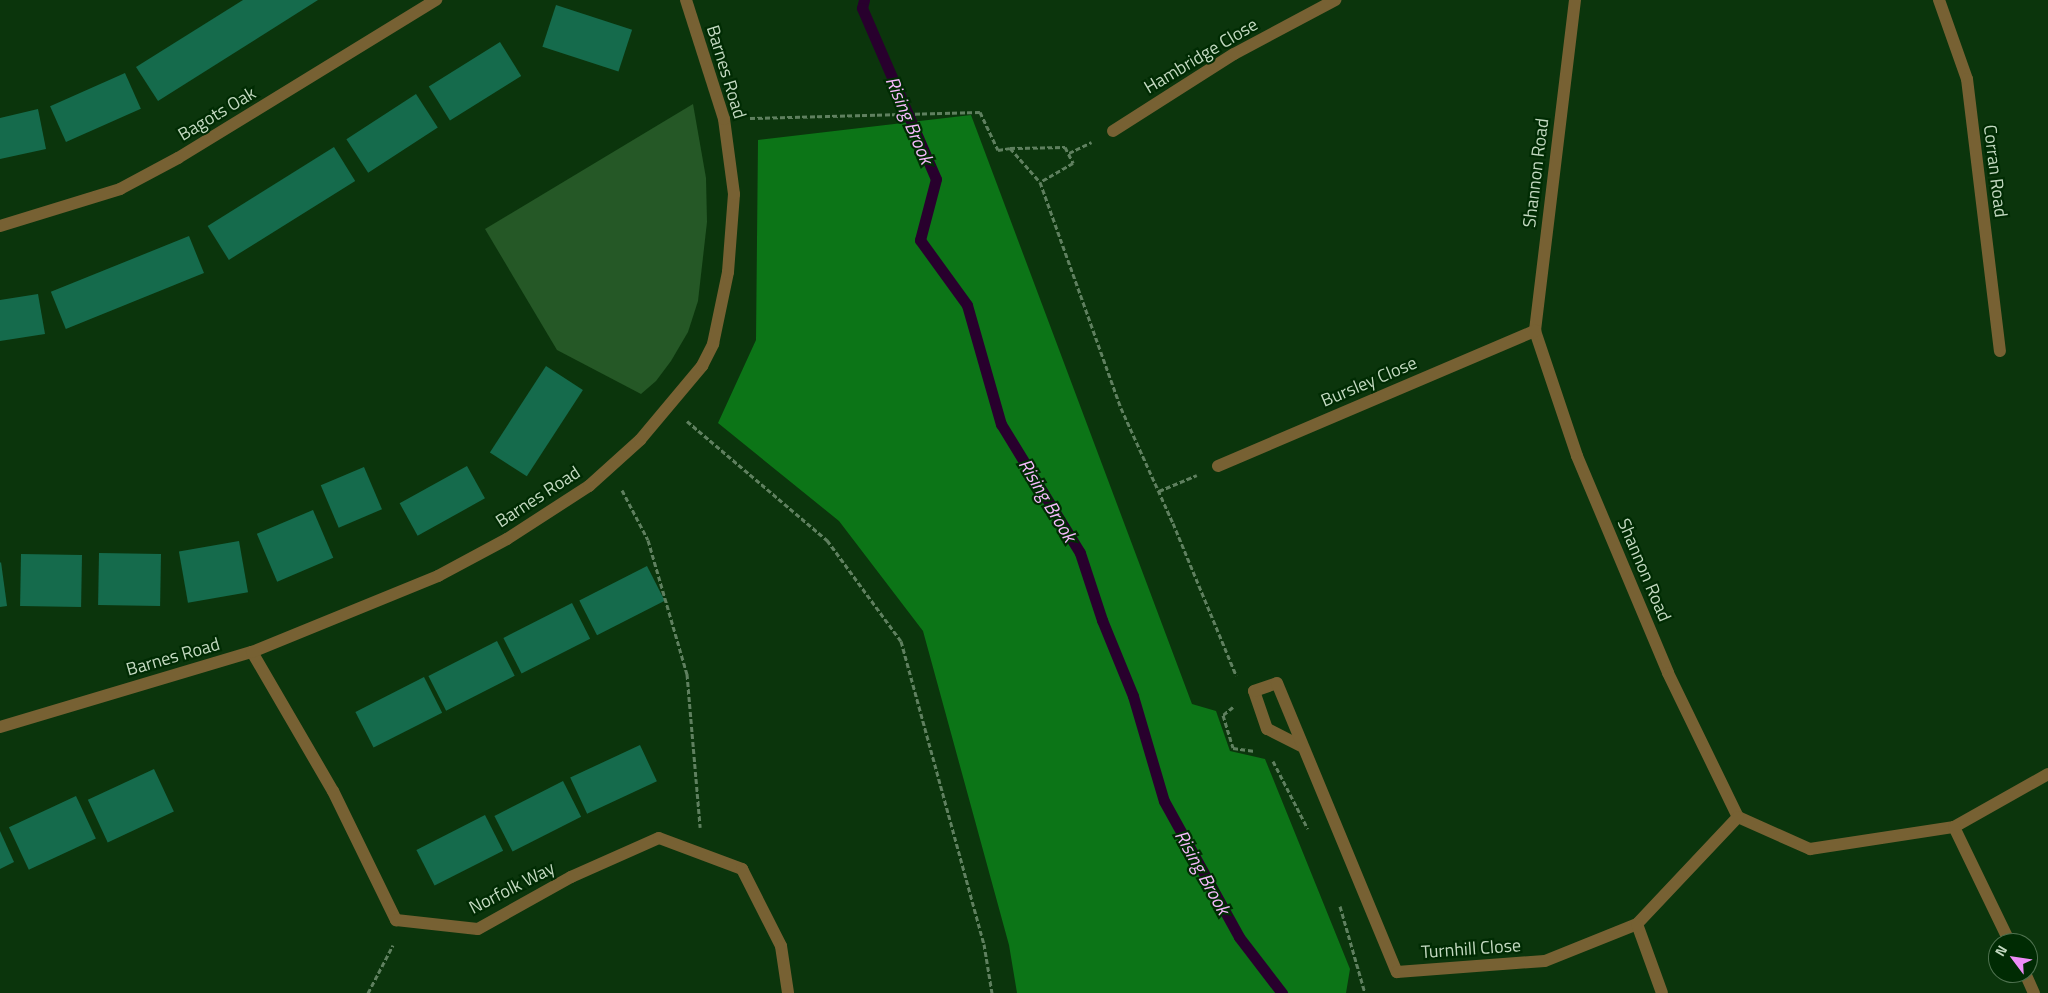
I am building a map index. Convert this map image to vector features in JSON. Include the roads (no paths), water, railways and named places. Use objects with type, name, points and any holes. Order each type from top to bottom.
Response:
[{"type":"street","name":"Bagots Oak","points":[[0,226],[120,189],[219,133],[436,0]]},
{"type":"street","name":"Barnes Road","points":[[0,727],[252,652],[438,576],[507,539],[590,486],[670,406],[702,366],[713,344],[726,281],[734,194],[724,119],[686,0]]},
{"type":"street","name":"Hambridge Close","points":[[1112,131],[1234,54],[1335,0]]},
{"type":"street","name":"Shannon Road","points":[[1575,0],[1535,331],[1577,456],[1668,673],[1738,817]]},
{"type":"street","name":"Corran Road","points":[[1939,0],[1966,79],[2000,351]]},
{"type":"street","name":"Bursley Close","points":[[1218,466],[1535,331]]},
{"type":"street","name":"Norfolk Way","points":[[252,652],[333,790],[396,920],[478,929],[571,878],[659,838],[702,852],[742,869],[781,946],[788,993]]},
{"type":"street","name":"Turnhill Close","points":[[1301,746],[1267,729],[1254,691],[1277,683],[1301,746],[1397,972],[1545,962],[1637,924],[1738,817]]},
{"type":"street","points":[[1738,817],[1810,850],[1954,827],[2048,774]]},
{"type":"street","points":[[1954,827],[2005,933]]},
{"type":"street","points":[[1637,924],[1662,993]]},
{"type":"waterway","name":"Rising Brook","points":[[864,0],[862,8],[936,179],[920,240],[967,305],[1001,424],[1080,553],[1102,620],[1133,696],[1164,801],[1239,937],[1282,993]]}]
